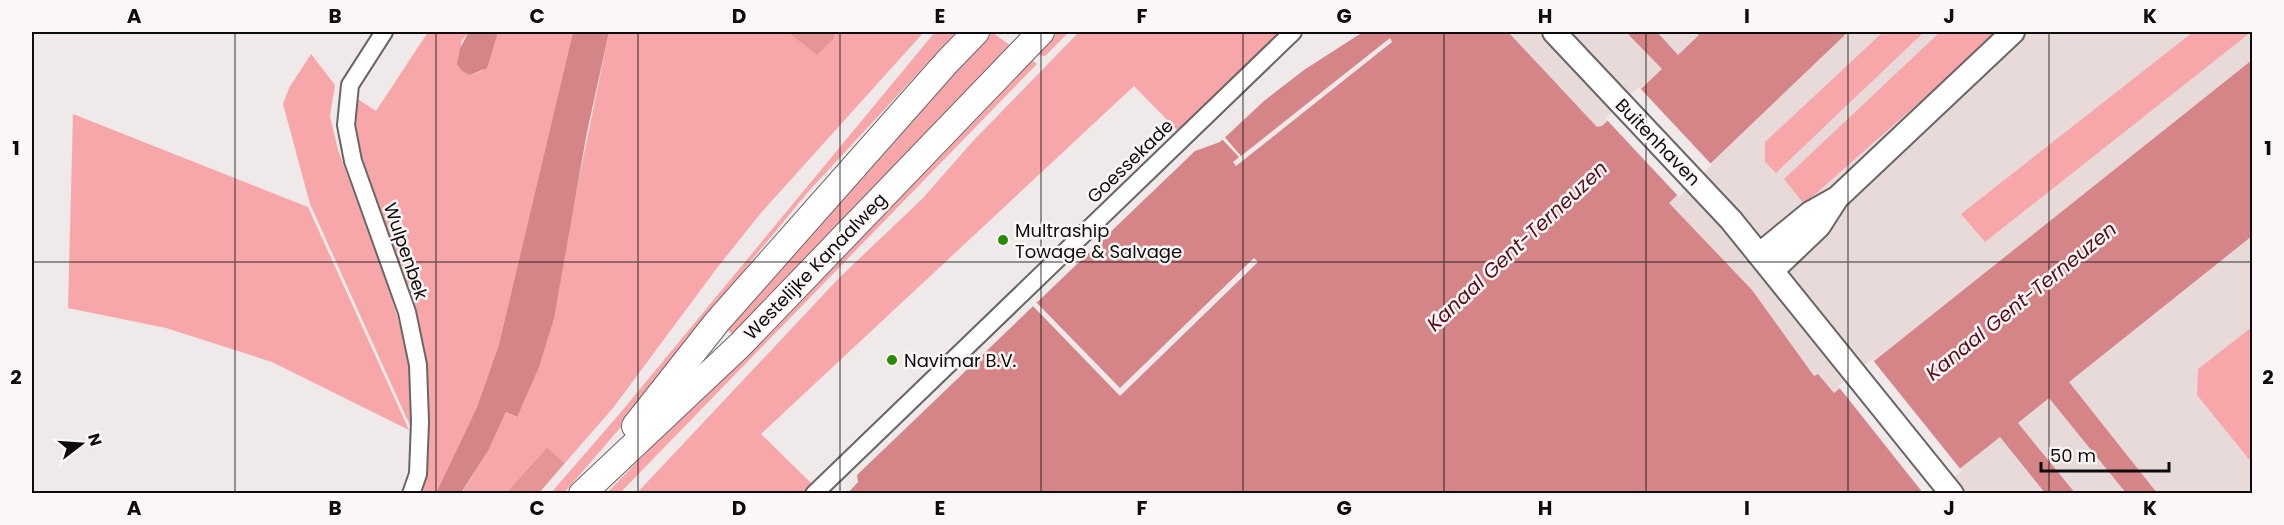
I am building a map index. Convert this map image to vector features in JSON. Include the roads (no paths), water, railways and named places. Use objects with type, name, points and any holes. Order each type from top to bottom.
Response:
[{"type":"main road","name":"Westelijke Kanaalweg","points":[[581,494],[717,322],[976,32]]},
{"type":"main road","name":"Westelijke Kanaalweg","points":[[581,494],[740,345],[1041,32]]},
{"type":"main road","name":"Buitenhaven","points":[[1554,32],[1696,181],[1767,262],[1951,492]]},
{"type":"main road","points":[[1767,262],[1810,213],[1837,198],[2013,32]]},
{"type":"street","name":"Wulpenbek","points":[[384,32],[350,85],[346,125],[353,161],[407,312],[418,364],[420,422],[418,474],[411,494]]},
{"type":"street","name":"Goessekade","points":[[814,494],[1293,32]]},
{"type":"water","points":[[469,32],[498,32],[487,68],[470,75],[462,71],[457,64],[460,48]]},
{"type":"water","points":[[573,32],[609,32],[587,132],[554,318],[539,367],[517,417],[506,412],[488,451],[461,493],[436,493],[477,407],[499,344]]},
{"type":"water","name":"Kanaal Gent-Terneuzen","points":[[1363,32],[1508,32],[1597,127],[1602,126],[1662,69],[1626,32],[1657,32],[1678,55],[1699,35],[1696,32],[1848,32],[1669,203],[1752,290],[1814,376],[1818,374],[1834,393],[2252,60],[2252,236],[2069,382],[2157,493],[2126,493],[2049,398],[2018,423],[2075,493],[2045,493],[2000,437],[1929,493],[847,494],[858,482],[857,475],[1195,151],[1220,142],[1264,101],[1304,70]]},
{"type":"place","name":"Multraship Towage & Salvage","points":[[1003,240]]},
{"type":"place","name":"Navimar B.V.","points":[[892,360]]}]
